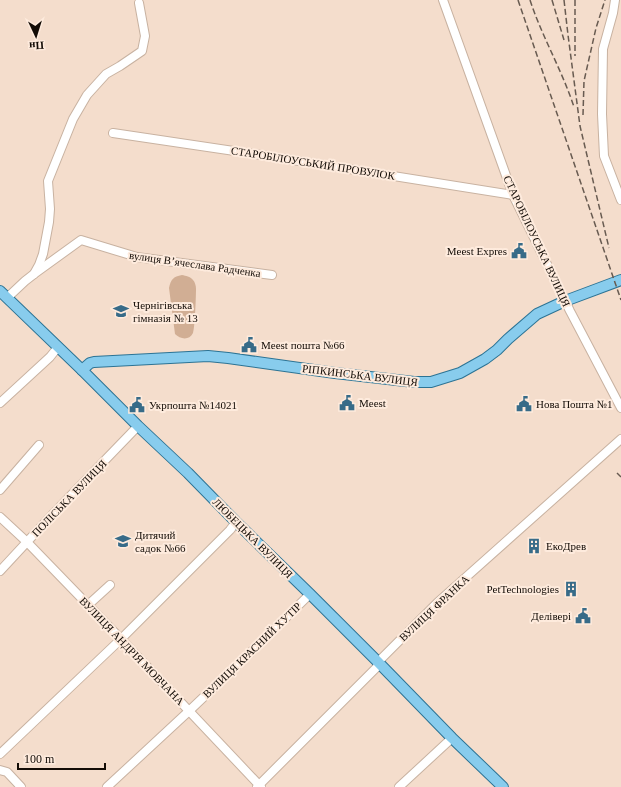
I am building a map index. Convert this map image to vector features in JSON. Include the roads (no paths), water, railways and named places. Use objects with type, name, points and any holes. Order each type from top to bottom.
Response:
[{"type":"main road","name":"РІПКИНСЬКА ВУЛИЦЯ","points":[[82,370],[90,363],[94,362],[208,356],[364,377],[414,382],[431,382],[460,373],[485,359],[538,314],[565,301],[617,282]]},
{"type":"main road","name":"ЛЮБЕЦЬКА ВУЛИЦЯ","points":[[4,294],[310,594],[452,738],[503,787]]},
{"type":"street","name":"СТАРОБІЛОУСЬКА ВУЛИЦЯ","points":[[443,0],[513,195],[565,301],[621,408]]},
{"type":"street","points":[[615,0],[603,50],[602,114],[604,156],[621,200]]},
{"type":"street","name":"вулиця Вʼячеслава Радченка","points":[[34,274],[43,254],[49,222],[50,209],[48,181],[73,118],[87,95],[106,74],[142,51],[145,36],[139,3]]},
{"type":"street","name":"СТАРОБІЛОУСЬКИЙ ПРОВУЛОК","points":[[113,134],[261,155],[513,195]]},
{"type":"street","name":"вулиця Вʼячеслава Радченка","points":[[4,294],[21,284],[81,240],[137,257],[272,275]]},
{"type":"street","points":[[0,403],[50,357],[58,347]]},
{"type":"street","name":"ПОЛІСЬКА ВУЛИЦЯ","points":[[0,571],[138,426]]},
{"type":"street","name":"ВУЛИЦЯ ФРАНКА","points":[[259,786],[377,667],[378,662],[437,603],[621,439]]},
{"type":"street","points":[[0,490],[39,445]]},
{"type":"street","name":"ВУЛИЦЯ АНДРІЯ МОВЧАНА","points":[[0,518],[27,542],[259,786]]},
{"type":"street","points":[[0,754],[120,639],[220,540],[236,522]]},
{"type":"street","points":[[88,606],[110,584]]},
{"type":"street","name":"ВУЛИЦЯ КРАСНИЙ ХУТІР","points":[[106,787],[189,711],[310,594]]},
{"type":"street","points":[[399,787],[452,738]]},
{"type":"street","points":[[0,770],[7,772],[21,787]]},
{"type":"railway","points":[[518,0],[621,300]]},
{"type":"railway","points":[[530,0],[574,107]]},
{"type":"railway","points":[[552,0],[564,40]]},
{"type":"railway","points":[[564,0],[580,126],[609,248]]},
{"type":"railway","points":[[575,0],[575,56]]},
{"type":"railway","points":[[583,115],[584,81],[596,28],[605,0]]},
{"type":"railway","points":[[617,473],[621,477]]},
{"type":"place","name":"Meest Expres","points":[[519,251]]},
{"type":"place","name":"Чернігівська гімназія № 13","points":[[121,311]]},
{"type":"place","name":"Meest пошта №66","points":[[249,345]]},
{"type":"place","name":"Meest","points":[[347,403]]},
{"type":"place","name":"Нова Пошта №1","points":[[524,404]]},
{"type":"place","name":"Укрпошта №14021","points":[[137,405]]},
{"type":"place","name":"Дитячий садок №66","points":[[123,541]]},
{"type":"place","name":"ЕкоДрев","points":[[534,546]]},
{"type":"place","name":"PetTechnologies","points":[[571,589]]},
{"type":"place","name":"Делівері","points":[[583,616]]}]
